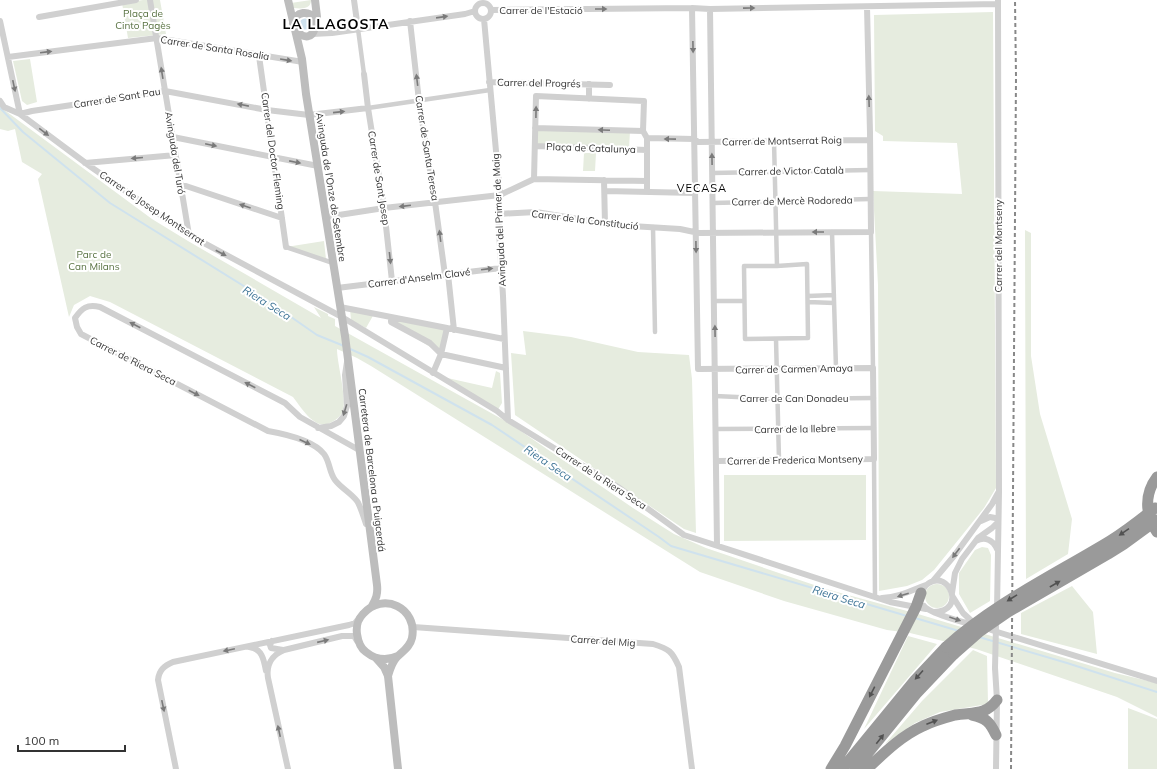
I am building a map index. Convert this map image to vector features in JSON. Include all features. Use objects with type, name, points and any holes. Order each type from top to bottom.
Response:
[{"type":"highway","points":[[1157,477],[1151,487],[1147,499],[1149,516],[1157,532]]},
{"type":"highway","points":[[855,769],[972,626],[992,610],[1111,540],[1156,507]]},
{"type":"highway","points":[[842,769],[914,680],[950,651],[1008,612],[1124,544],[1157,520]]},
{"type":"highway","points":[[831,769],[845,746],[902,633],[918,609],[924,589]]},
{"type":"highway","points":[[867,769],[892,746],[910,733],[942,719],[985,711],[993,705],[996,700]]},
{"type":"highway","points":[[965,714],[984,719],[991,725],[996,735]]},
{"type":"main road","name":"Avinguda de l'Onze de Setembre","points":[[288,0],[302,61],[309,114],[342,317]]},
{"type":"main road","points":[[315,0],[317,17],[315,30],[310,35],[301,35],[294,26],[294,18],[296,15],[301,13],[311,15],[315,23]]},
{"type":"main road","name":"Avinguda de l'Onze de Setembre","points":[[302,61],[302,51],[310,35]]},
{"type":"main road","name":"Carretera de Barcelona a Puigcerdá","points":[[342,317],[378,593],[372,606]]},
{"type":"main road","name":"Carretera de Barcelona a Puigcerdá","points":[[377,585],[391,603]]},
{"type":"main road","points":[[391,603],[399,607],[410,618],[413,627],[411,641],[406,650],[398,656],[390,659],[376,658],[371,656],[360,645],[356,632],[357,625],[360,617],[367,609],[376,604],[391,603]]},
{"type":"main road","points":[[388,676],[391,666],[398,656]]},
{"type":"main road","points":[[376,658],[384,667],[388,676],[398,769]]},
{"type":"street","points":[[39,17],[136,0]]},
{"type":"street","name":"Avinguda del Turó","points":[[150,0],[189,235]]},
{"type":"street","points":[[354,0],[364,74]]},
{"type":"street","points":[[478,2],[487,2],[492,10],[490,16],[484,20],[478,17],[475,11],[478,2]]},
{"type":"street","name":"Carrer de l'Estació","points":[[492,10],[710,9],[998,2]]},
{"type":"street","name":"Carrer del Montseny","points":[[996,769],[995,668],[999,492],[998,2]]},
{"type":"street","points":[[867,6],[877,598]]},
{"type":"street","points":[[692,8],[696,232]]},
{"type":"street","points":[[710,9],[717,545]]},
{"type":"street","points":[[310,35],[465,14],[475,11]]},
{"type":"street","name":"Avinguda del Primer de Maig","points":[[484,20],[500,195],[498,214],[508,420]]},
{"type":"street","points":[[0,21],[20,114]]},
{"type":"street","name":"Carrer de Santa Teresa","points":[[410,21],[419,101],[454,330]]},
{"type":"street","name":"Carrer de Santa Rosalia","points":[[8,57],[157,38],[259,56],[302,61]]},
{"type":"street","name":"Carrer del Doctor Fleming","points":[[259,56],[286,247]]},
{"type":"street","name":"Carrer de Sant Josep","points":[[364,74],[384,208],[392,281]]},
{"type":"street","name":"Carrer del Progrés","points":[[489,82],[610,85]]},
{"type":"street","name":"Carrer del Progrés","points":[[589,84],[589,98]]},
{"type":"street","points":[[368,108],[490,90]]},
{"type":"street","name":"Carrer de Sant Pau","points":[[20,114],[165,91],[267,110],[309,114],[368,108]]},
{"type":"street","name":"Carrer del Progrés","points":[[535,128],[536,96],[644,101],[643,131]]},
{"type":"street","name":"Carrer de Josep Montserrat","points":[[0,101],[4,107],[20,114],[86,163],[189,235],[342,317]]},
{"type":"street","points":[[534,179],[535,128]]},
{"type":"street","name":"Plaça de Catalunya","points":[[535,128],[643,131]]},
{"type":"street","points":[[643,131],[647,138],[647,192]]},
{"type":"street","points":[[173,137],[318,166]]},
{"type":"street","name":"Carrer de Montserrat Roig","points":[[647,138],[694,139],[698,142],[870,140]]},
{"type":"street","points":[[774,141],[777,266]]},
{"type":"street","name":"Plaça de Catalunya","points":[[535,146],[647,150]]},
{"type":"street","points":[[86,163],[176,155]]},
{"type":"street","name":"Carrer de Victor Català","points":[[712,173],[870,170]]},
{"type":"street","points":[[326,217],[384,208],[500,195],[534,179],[647,181]]},
{"type":"street","points":[[604,180],[605,224]]},
{"type":"street","points":[[180,184],[282,218]]},
{"type":"street","points":[[604,191],[695,193]]},
{"type":"street","name":"Carrer de Mercè Rodoreda","points":[[713,203],[870,199]]},
{"type":"street","name":"Carrer de la Constitució","points":[[498,214],[536,212],[605,224],[680,229],[713,233],[871,232]]},
{"type":"street","points":[[654,227],[655,332]]},
{"type":"street","name":"Carrer de Carmen Amaya","points":[[696,232],[698,369],[873,368]]},
{"type":"street","points":[[832,232],[836,368]]},
{"type":"street","points":[[286,247],[333,263]]},
{"type":"street","points":[[807,264],[808,338],[745,339],[744,266],[777,266],[807,264]]},
{"type":"street","name":"Carrer d'Anselm Clavé","points":[[337,288],[501,268]]},
{"type":"street","points":[[808,296],[834,295]]},
{"type":"street","points":[[714,301],[744,301]]},
{"type":"street","points":[[808,302],[834,303]]},
{"type":"street","name":"Carrer de Riera Seca","points":[[359,450],[300,417],[285,403],[100,306],[92,305],[81,310],[75,318],[77,327],[81,334],[268,431],[289,436],[316,447],[324,454],[328,461],[330,473],[335,481],[358,502],[370,535]]},
{"type":"street","points":[[340,307],[504,339]]},
{"type":"street","name":"Carrer de la Riera Seca","points":[[342,317],[497,411],[508,420],[618,488],[684,535],[877,598],[918,609]]},
{"type":"street","points":[[391,317],[391,322],[430,343],[441,354],[506,368]]},
{"type":"street","points":[[433,373],[441,354],[447,328]]},
{"type":"street","points":[[776,338],[779,460]]},
{"type":"street","points":[[318,428],[332,426],[339,422],[344,416],[347,406],[345,375],[347,358]]},
{"type":"street","name":"Carrer de Can Donadeu","points":[[715,396],[778,399],[874,398]]},
{"type":"street","name":"Carrer de la llebre","points":[[716,430],[874,428]]},
{"type":"street","name":"Carrer de Frederica Montseny","points":[[716,461],[874,459]]},
{"type":"street","points":[[924,589],[933,581],[954,556],[999,492]]},
{"type":"street","points":[[934,612],[947,609],[952,602],[954,580],[958,567],[980,535],[992,528],[998,522],[996,518],[990,517],[984,519],[977,525]]},
{"type":"street","points":[[974,542],[982,539],[988,539],[994,543],[997,551]]},
{"type":"street","points":[[933,581],[938,580],[947,584],[963,613],[977,625]]},
{"type":"street","name":"Carrer de la Riera Seca","points":[[877,598],[897,597],[924,589]]},
{"type":"street","points":[[918,609],[934,612],[1157,681]]},
{"type":"street","points":[[176,769],[158,680],[162,669],[168,664],[355,623],[360,617]]},
{"type":"street","name":"Carrer del Mig","points":[[413,627],[653,644],[666,648],[675,657],[679,667],[692,769]]},
{"type":"street","points":[[268,678],[267,671],[270,660],[278,652],[350,635],[354,636],[360,645]]},
{"type":"street","points":[[272,641],[270,645],[271,648],[284,650]]},
{"type":"street","points":[[246,647],[253,647],[263,656],[288,769]]},
{"type":"green space","name":"Plaça de Cinto Pagès","points":[[143,0],[160,0],[166,34],[128,38],[122,3]]},
{"type":"green space","points":[[311,0],[308,7],[303,8],[294,8],[291,3]]},
{"type":"green space","points":[[993,12],[996,488],[984,508],[934,570],[922,580],[907,586],[879,591],[878,285],[873,191],[962,194],[957,143],[883,141],[883,136],[875,131],[874,15]]},
{"type":"green space","points":[[30,59],[37,102],[27,105],[22,101],[13,61]]},
{"type":"green space","name":"Parc de Can Milans","points":[[0,104],[3,109],[152,219],[321,318],[314,307],[328,314],[328,316],[335,319],[335,326],[509,423],[633,508],[674,534],[706,548],[826,589],[918,614],[1115,673],[1157,683],[1157,717],[1117,697],[976,649],[910,633],[887,630],[784,601],[700,572],[371,366],[337,349],[344,407],[338,418],[327,424],[322,424],[312,420],[303,411],[293,397],[110,302],[90,296],[74,305],[69,317],[38,179],[42,174],[22,162],[15,129],[8,131],[0,129]]},
{"type":"green space","points":[[535,128],[630,131],[629,149],[535,146]]},
{"type":"green space","points":[[584,153],[596,153],[595,171],[583,171]]},
{"type":"green space","points":[[1025,230],[1031,233],[1031,356],[1040,414],[1072,519],[1068,554],[1026,579]]},
{"type":"green space","points":[[324,241],[326,259],[286,247]]},
{"type":"green space","points":[[350,309],[374,314],[366,328],[351,320]]},
{"type":"green space","points":[[391,317],[447,328],[441,354],[391,322]]},
{"type":"green space","points":[[523,331],[571,337],[638,352],[689,355],[692,379],[696,533],[684,529],[515,415],[511,353],[526,355]]},
{"type":"green space","points":[[496,371],[500,373],[502,403],[497,411],[443,377],[492,388]]},
{"type":"green space","points":[[724,475],[866,475],[866,540],[724,541]]},
{"type":"green space","points":[[982,547],[988,548],[991,555],[990,601],[970,613],[959,594],[959,573],[975,550]]},
{"type":"green space","points":[[937,584],[946,587],[949,596],[946,605],[937,608],[928,605],[925,596],[928,587]]},
{"type":"green space","points":[[1072,586],[1093,612],[1097,654],[1021,634],[1021,613]]},
{"type":"green space","points":[[908,636],[937,644],[864,729]]},
{"type":"green space","points":[[973,650],[987,656],[988,704],[940,712],[915,723],[885,744],[922,701]]},
{"type":"green space","points":[[1128,708],[1157,719],[1157,769],[1128,769]]},
{"type":"water","points":[[305,18],[309,20],[311,24],[309,28],[305,30],[301,28],[299,24],[301,20]]},
{"type":"waterway","name":"Riera Seca","points":[[0,108],[23,132],[110,203],[268,301],[317,335],[344,346]]},
{"type":"waterway","name":"Riera Seca","points":[[348,348],[368,357],[492,425],[671,546],[907,616]]},
{"type":"waterway","name":"Riera Seca","points":[[915,618],[959,631]]},
{"type":"waterway","name":"Riera Seca","points":[[979,637],[1157,692]]},
{"type":"railway","points":[[1011,769],[1016,77],[1015,0]]},
{"type":"district","name":"LA LLAGOSTA","points":[[336,24]]},
{"type":"district","name":"VECASA","points":[[702,188]]}]
